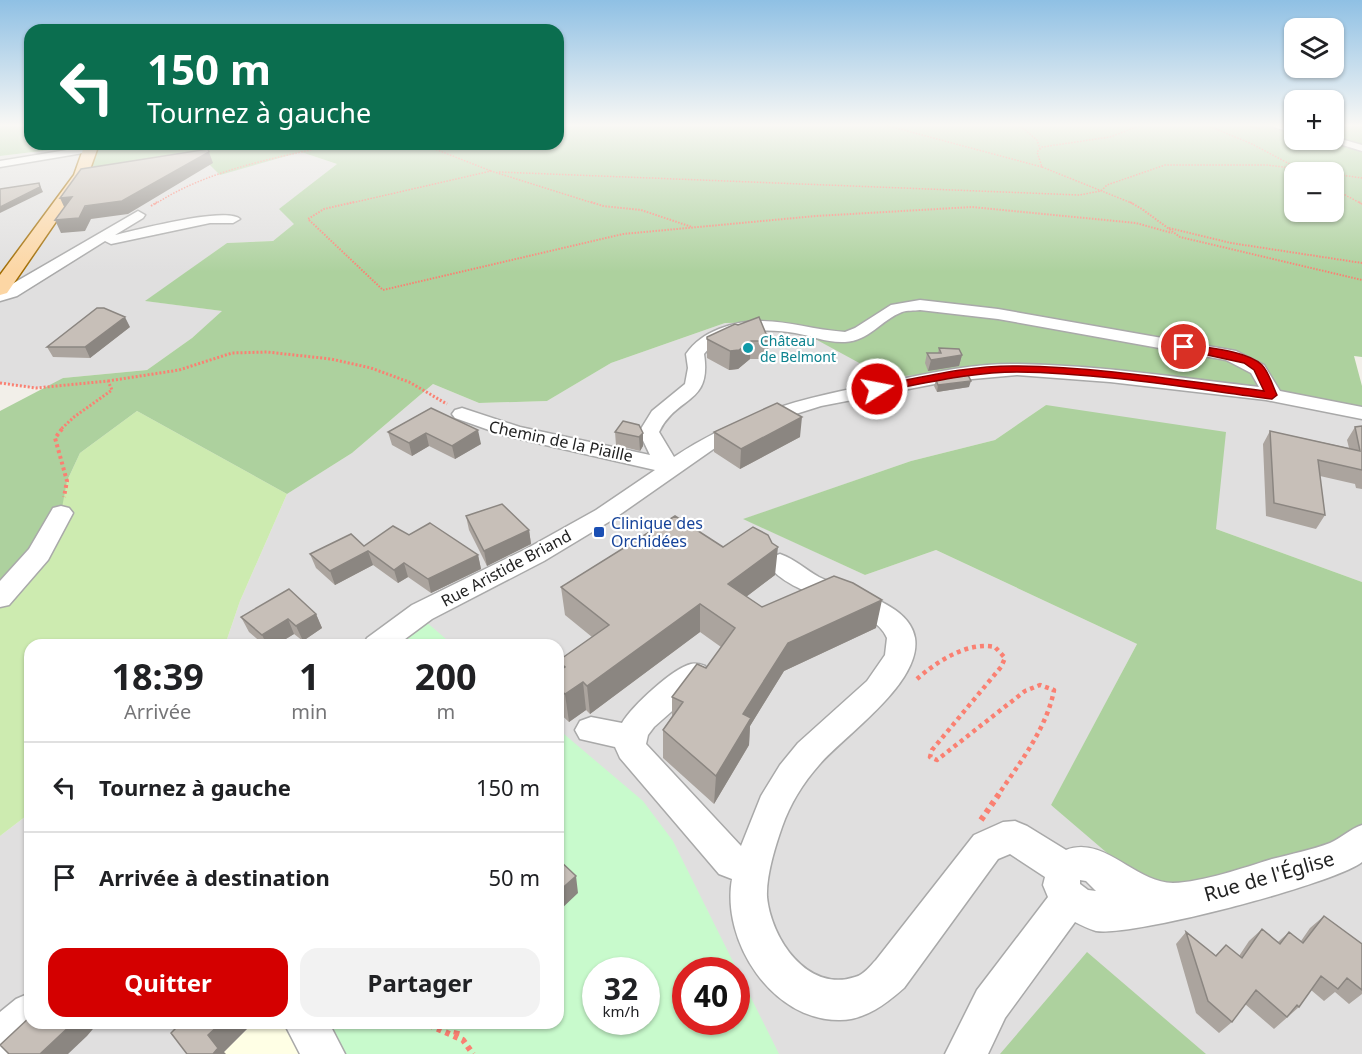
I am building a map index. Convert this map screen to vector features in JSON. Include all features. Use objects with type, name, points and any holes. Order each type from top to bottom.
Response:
[{"type":"main road","points":[[3,294],[82,173]]},
{"type":"street","points":[[3,294],[91,245],[138,215]]},
{"type":"street","points":[[91,245],[200,221],[233,219]]},
{"type":"street","points":[[673,468],[662,457],[649,432],[658,415],[692,390],[697,380],[698,369],[695,354],[700,347],[738,328],[769,325],[796,328],[827,336],[846,337],[861,332],[897,308],[920,305],[998,314],[1230,355],[1259,368],[1272,395]]},
{"type":"street","name":"Rue Aristide Briand","points":[[385,639],[422,612],[535,555],[604,515],[708,444],[733,431],[793,407],[970,372],[1017,369],[1058,371],[1272,395],[1362,413]]},
{"type":"street","name":"Chemin de la Piaille","points":[[462,414],[490,427],[639,458],[673,468]]},
{"type":"street","points":[[0,598],[39,554],[61,513]]},
{"type":"street","points":[[780,563],[798,593],[873,610],[891,621],[901,635],[901,651],[891,673],[878,689],[799,764],[778,797],[757,850],[748,895],[760,944],[776,967],[797,988],[822,999],[849,1000],[873,989],[890,974],[986,847],[1003,838],[1015,837],[1077,893]]},
{"type":"street","points":[[695,674],[650,710],[628,742],[631,749],[732,862],[755,864]]},
{"type":"street","points":[[591,730],[630,737]]},
{"type":"street","name":"Rue de l'Église","points":[[1077,893],[1141,910],[1172,901],[1225,891],[1342,856],[1362,841]]},
{"type":"street","points":[[1077,893],[1070,864],[1085,863],[1142,892],[1172,901]]},
{"type":"street","points":[[966,1054],[991,1004],[1077,893]]},
{"type":"street","points":[[0,1040],[24,1018]]},
{"type":"street","points":[[309,1029],[324,1054]]},
{"type":"path","points":[[138,215],[162,198],[193,184],[228,173]]},
{"type":"path","points":[[481,173],[324,209],[308,219],[383,290],[623,234],[816,216],[972,207],[1136,223],[1220,248],[1362,280]]},
{"type":"path","points":[[498,173],[603,206],[641,210],[692,227]]},
{"type":"path","points":[[541,173],[1079,195],[1101,191],[1107,184],[1140,173]]},
{"type":"path","points":[[1057,173],[1137,205],[1172,233]]},
{"type":"path","points":[[1344,175],[1362,177]]},
{"type":"path","points":[[1344,194],[1362,204]]},
{"type":"path","points":[[1168,229],[1175,228],[1231,243],[1362,263]]},
{"type":"path","points":[[0,383],[36,388],[108,381],[155,375],[191,367],[231,353],[251,351],[324,357],[371,367],[423,388],[462,414]]},
{"type":"path","points":[[61,513],[67,481],[55,438],[62,426],[112,390],[108,381]]},
{"type":"path","points":[[910,685],[927,668],[985,645],[994,646],[1005,658],[1001,667],[932,750],[930,757],[937,760],[1025,691],[1038,684],[1047,684],[1053,690],[1054,697],[1044,718],[997,797],[976,826],[996,842]]},
{"type":"path","points":[[440,1029],[463,1040],[473,1054]]},
{"type":"path","points":[[456,1035],[458,1029]]},
{"type":"shaded area","points":[[0,173],[325,173],[280,209],[295,224],[273,241],[227,243],[146,301],[223,311],[192,338],[147,370],[63,378],[51,386],[36,388],[0,383]]},
{"type":"shaded area","points":[[784,322],[829,345],[970,372],[1058,371],[1362,413],[1362,582],[1216,529],[1046,405],[995,440],[911,461],[744,519],[865,575],[936,550],[1137,644],[1051,806],[1362,841],[1362,1054],[0,1054],[0,836],[24,818],[24,1029],[564,1029],[564,639],[227,639],[240,601],[287,494],[352,453],[433,384],[479,403],[547,401],[611,363],[725,323]]},
{"type":"shaded area","points":[[247,1029],[309,1029],[324,1054],[222,1054]]},
{"type":"green space","points":[[80,173],[128,173],[76,182]]},
{"type":"green space","points":[[325,173],[1284,173],[1284,222],[1344,222],[1344,173],[1362,173],[1362,357],[1354,356],[1362,386],[1362,413],[1110,376],[970,372],[885,377],[784,322],[725,323],[611,363],[547,401],[479,403],[433,384],[352,453],[287,494],[137,411],[80,453],[67,481],[61,513],[0,598],[0,411],[63,378],[147,370],[192,338],[222,311],[145,301],[227,243],[273,241],[294,224],[279,209]]},
{"type":"green space","points":[[1046,405],[1226,432],[1216,529],[1362,582],[1362,841],[1225,891],[1150,882],[1127,870],[1051,805],[1137,644],[936,550],[865,575],[743,519],[911,461],[995,440]]},
{"type":"green space","points":[[137,411],[287,494],[240,601],[227,639],[24,639],[24,818],[0,836],[0,598],[67,481],[80,453]]},
{"type":"green space","points":[[417,614],[446,639],[385,639]]},
{"type":"green space","points":[[564,734],[643,801],[673,841],[731,957],[672,957],[672,1035],[750,1035],[750,996],[779,1054],[324,1054],[309,1029],[564,1029]]},
{"type":"green space","points":[[1087,952],[1206,1054],[1000,1054]]},
{"type":"building","points":[[78,173],[171,173],[122,201],[85,206],[79,218],[55,220],[72,197],[60,198]]},
{"type":"building","points":[[39,183],[40,187],[0,207],[0,189]]},
{"type":"building","points":[[97,308],[104,308],[125,317],[85,347],[47,347]]},
{"type":"building","points":[[759,317],[769,341],[751,341],[739,350],[730,351],[707,339],[735,324]]},
{"type":"building","points":[[939,348],[959,349],[962,355],[931,360],[927,353],[941,353]]},
{"type":"building","points":[[968,375],[971,381],[938,385],[936,380],[952,377]]},
{"type":"building","points":[[777,403],[802,417],[741,449],[714,432]]},
{"type":"building","points":[[431,408],[478,430],[452,446],[426,433],[409,443],[388,432]]},
{"type":"building","points":[[623,421],[639,425],[643,433],[639,437],[615,432]]},
{"type":"building","points":[[1362,426],[1362,470],[1318,460],[1325,515],[1274,503],[1270,431],[1360,451],[1355,427]]},
{"type":"building","points":[[502,504],[529,530],[484,551],[466,516]]},
{"type":"building","points":[[675,516],[723,547],[753,527],[768,535],[772,543],[778,547],[728,584],[762,607],[834,576],[853,583],[882,600],[788,643],[743,714],[751,718],[716,776],[663,730],[683,702],[672,697],[697,664],[706,668],[735,628],[700,604],[587,686],[583,682],[565,694],[564,657],[609,625],[561,587]]},
{"type":"building","points":[[430,523],[478,555],[428,579],[404,563],[394,570],[368,551],[330,571],[310,554],[351,534],[364,546],[393,526],[409,535]]},
{"type":"building","points":[[289,589],[316,614],[296,626],[288,619],[262,635],[241,617]]},
{"type":"building","points":[[564,865],[576,876],[564,887]]},
{"type":"building","points":[[1324,916],[1362,944],[1362,990],[1347,978],[1338,989],[1321,976],[1299,1007],[1297,1005],[1287,1017],[1256,990],[1232,1022],[1208,1001],[1186,932],[1216,956],[1226,945],[1242,958],[1262,929],[1280,944],[1289,932],[1303,943]]},
{"type":"building","points":[[24,1023],[24,1029],[67,1029],[40,1054],[9,1054],[0,1045]]},
{"type":"building","points":[[175,1029],[214,1029],[208,1035],[218,1048],[213,1054],[187,1054],[171,1033]]},
{"type":"place","name":"Château de Belmont","points":[[748,348]]},
{"type":"place","name":"Clinique des Orchidées","points":[[599,532]]},
{"type":"route","points":[[877,389],[970,372],[1017,369],[1110,376],[1272,395],[1259,368],[1247,361],[1230,355],[1184,347]]}]
